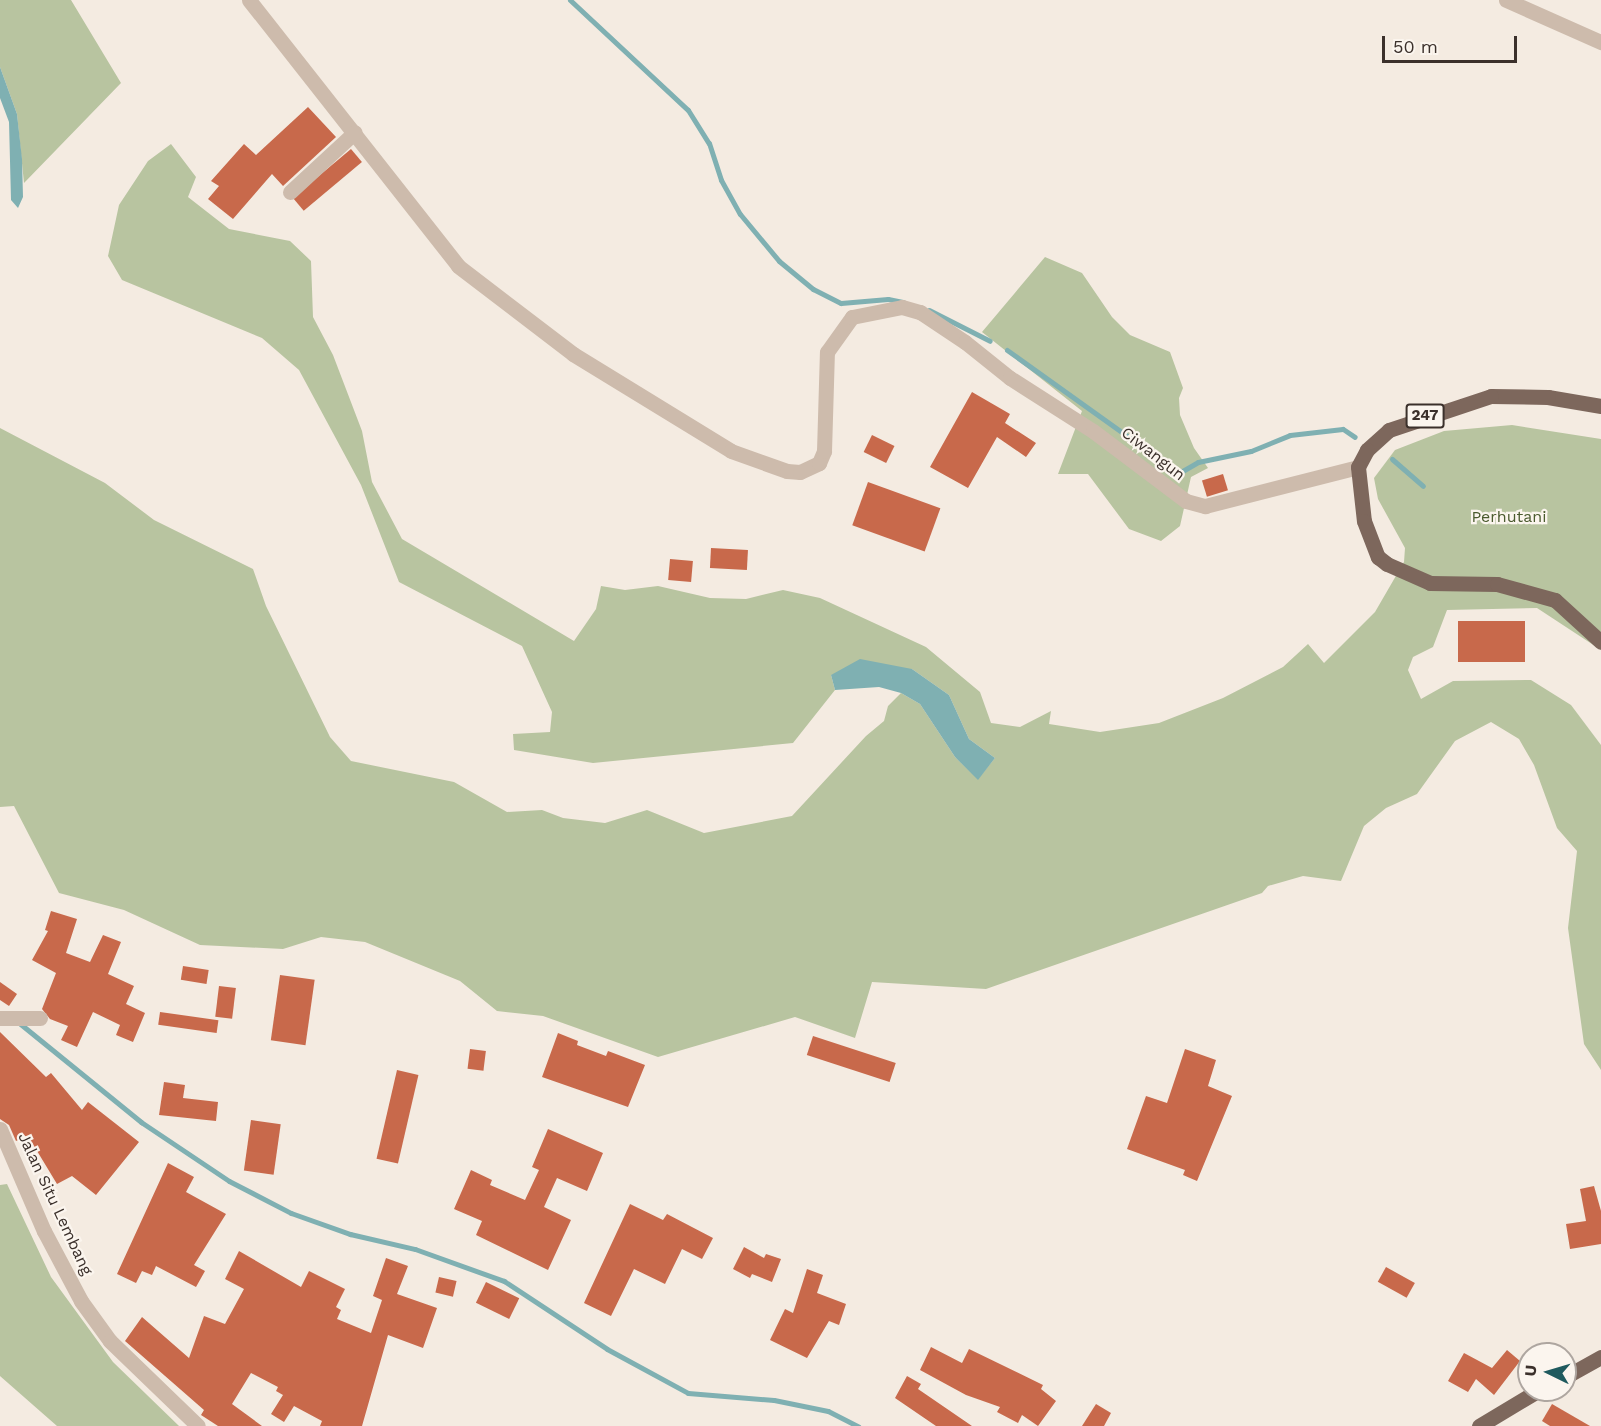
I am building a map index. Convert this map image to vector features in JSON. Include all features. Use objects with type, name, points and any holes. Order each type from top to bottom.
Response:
[{"type":"main road","name":"247","points":[[1358,467],[1376,440],[1389,430],[1491,396],[1548,397],[1601,406]]},
{"type":"main road","points":[[1358,467],[1364,521],[1378,557],[1401,572],[1430,582],[1497,584],[1555,600],[1601,642]]},
{"type":"main road","points":[[1577,1370],[1601,1357]]},
{"type":"main road","points":[[1479,1426],[1519,1402]]},
{"type":"street","points":[[249,0],[354,132],[290,192]]},
{"type":"street","points":[[1506,0],[1524,5],[1601,42]]},
{"type":"street","name":"Ciwangun","points":[[354,132],[458,266],[573,354],[742,455],[787,471],[800,472],[819,463],[824,451],[827,352],[852,317],[902,307],[920,312],[1010,378],[1094,431],[1170,492],[1195,503],[1205,506],[1358,467]]},
{"type":"street","points":[[0,1018],[40,1018]]},
{"type":"street","name":"Jalan Situ Lembang","points":[[0,1129],[44,1231],[81,1301],[110,1341],[198,1426]]},
{"type":"green space","points":[[0,0],[71,0],[121,83],[24,183],[17,114],[0,67]]},
{"type":"green space","name":"Perhutani","points":[[171,144],[196,177],[188,197],[229,229],[290,241],[311,261],[313,317],[333,355],[362,431],[372,482],[402,539],[574,641],[596,609],[601,586],[625,590],[658,586],[710,598],[746,599],[783,590],[820,598],[926,647],[980,692],[991,723],[1020,727],[1051,711],[1049,724],[1100,732],[1159,723],[1223,698],[1283,667],[1308,644],[1324,663],[1375,612],[1404,562],[1405,548],[1378,499],[1374,478],[1395,450],[1444,431],[1512,425],[1601,439],[1601,650],[1537,608],[1447,610],[1433,647],[1413,657],[1408,670],[1421,699],[1453,681],[1531,680],[1571,705],[1601,745],[1601,1070],[1584,1044],[1568,928],[1577,851],[1557,828],[1534,765],[1519,739],[1491,722],[1455,741],[1417,794],[1386,808],[1364,826],[1341,881],[1303,876],[1268,886],[1262,893],[986,989],[872,982],[855,1038],[795,1017],[658,1057],[543,1016],[497,1011],[460,981],[365,942],[321,937],[283,949],[200,945],[124,910],[59,893],[14,806],[0,807],[0,428],[105,483],[154,520],[253,569],[266,606],[330,737],[351,761],[454,782],[507,812],[542,810],[563,818],[605,823],[647,810],[704,833],[792,816],[866,736],[884,721],[888,706],[901,693],[920,704],[955,757],[978,779],[995,758],[969,739],[949,695],[912,669],[831,675],[835,690],[793,743],[593,763],[514,750],[513,734],[550,732],[552,712],[522,646],[399,582],[361,485],[299,370],[262,338],[122,280],[108,256],[119,205],[148,161]]},
{"type":"green space","points":[[1045,257],[1082,273],[1112,317],[1130,335],[1170,352],[1183,388],[1179,398],[1180,415],[1194,448],[1208,468],[1191,477],[1180,526],[1161,541],[1129,529],[1088,474],[1058,474],[1082,411],[982,332]]},
{"type":"green space","points":[[7,1184],[51,1277],[113,1362],[179,1426],[57,1426],[0,1376],[0,1185]]},
{"type":"water","points":[[0,67],[17,114],[23,197],[18,208],[11,200],[9,122],[0,98]]},
{"type":"water","points":[[860,659],[912,669],[949,695],[969,739],[995,758],[978,780],[955,757],[920,704],[901,693],[879,687],[835,690],[831,675]]},
{"type":"building","points":[[308,107],[336,137],[283,186],[272,174],[233,219],[208,199],[219,186],[211,181],[244,144],[256,155]]},
{"type":"building","points":[[351,149],[362,162],[304,211],[293,198]]},
{"type":"building","points":[[972,392],[1010,414],[1005,423],[1036,443],[1026,457],[997,437],[968,488],[930,467]]},
{"type":"building","points":[[872,435],[894,446],[886,463],[864,452]]},
{"type":"building","points":[[1223,474],[1228,490],[1207,497],[1202,480]]},
{"type":"building","points":[[868,482],[940,508],[925,552],[852,525]]},
{"type":"building","points":[[711,548],[748,550],[747,570],[710,568]]},
{"type":"building","points":[[670,559],[693,561],[691,582],[668,580]]},
{"type":"building","points":[[1458,621],[1525,621],[1525,662],[1458,662]]},
{"type":"building","points":[[51,911],[77,919],[66,953],[90,962],[103,935],[121,942],[108,974],[134,986],[126,1004],[145,1013],[133,1042],[116,1035],[120,1025],[93,1012],[77,1047],[61,1040],[68,1026],[50,1019],[42,1009],[56,973],[32,960],[48,931],[45,930]]},
{"type":"building","points":[[183,966],[209,970],[206,984],[181,980]]},
{"type":"building","points":[[280,975],[315,980],[305,1045],[271,1040]]},
{"type":"building","points":[[0,982],[17,994],[9,1006],[0,1000]]},
{"type":"building","points":[[219,986],[236,988],[232,1019],[215,1017]]},
{"type":"building","points":[[160,1012],[218,1020],[217,1033],[158,1025]]},
{"type":"building","points":[[0,1032],[46,1077],[51,1073],[82,1110],[88,1102],[139,1142],[96,1195],[72,1176],[57,1184],[28,1136],[16,1141],[9,1125],[0,1119]]},
{"type":"building","points":[[558,1033],[578,1041],[577,1045],[606,1056],[608,1051],[645,1065],[628,1107],[542,1077]]},
{"type":"building","points":[[813,1036],[896,1063],[890,1082],[807,1055]]},
{"type":"building","points":[[470,1049],[486,1051],[483,1071],[468,1069]]},
{"type":"building","points":[[1185,1049],[1216,1060],[1208,1086],[1232,1096],[1197,1181],[1183,1175],[1185,1170],[1127,1149],[1146,1096],[1167,1103]]},
{"type":"building","points":[[397,1070],[418,1075],[398,1164],[377,1159]]},
{"type":"building","points":[[164,1082],[185,1085],[183,1098],[218,1102],[216,1121],[159,1115]]},
{"type":"building","points":[[251,1120],[281,1124],[274,1175],[244,1171]]},
{"type":"building","points":[[548,1129],[603,1153],[587,1191],[557,1178],[544,1207],[571,1220],[548,1270],[476,1235],[482,1221],[454,1209],[471,1170],[492,1180],[490,1185],[525,1200],[539,1170],[532,1167]]},
{"type":"building","points":[[168,1163],[194,1177],[186,1192],[226,1214],[194,1265],[205,1271],[196,1287],[156,1266],[152,1275],[142,1271],[136,1283],[117,1274]]},
{"type":"building","points":[[1594,1186],[1601,1211],[1601,1244],[1570,1249],[1566,1224],[1586,1221],[1580,1189]]},
{"type":"building","points":[[630,1204],[663,1220],[667,1214],[713,1238],[702,1259],[682,1249],[665,1284],[634,1269],[611,1316],[584,1303]]},
{"type":"building","points":[[744,1247],[764,1258],[766,1254],[781,1259],[772,1282],[752,1274],[750,1278],[733,1269]]},
{"type":"building","points":[[239,1251],[301,1287],[309,1271],[345,1289],[336,1307],[341,1310],[337,1319],[371,1333],[382,1300],[373,1296],[386,1258],[408,1266],[397,1294],[437,1308],[423,1348],[388,1335],[362,1426],[320,1426],[322,1421],[294,1406],[284,1422],[271,1414],[283,1395],[276,1391],[278,1387],[251,1373],[232,1404],[262,1426],[218,1426],[201,1415],[204,1410],[125,1341],[142,1317],[189,1358],[204,1316],[225,1324],[244,1289],[225,1279]]},
{"type":"building","points":[[1386,1267],[1415,1283],[1407,1298],[1378,1282]]},
{"type":"building","points":[[807,1269],[823,1275],[817,1293],[846,1304],[839,1325],[829,1321],[807,1358],[770,1340],[785,1309],[793,1313]]},
{"type":"building","points":[[439,1277],[457,1281],[453,1297],[435,1293]]},
{"type":"building","points":[[486,1282],[519,1298],[509,1319],[476,1303]]},
{"type":"building","points":[[931,1347],[962,1363],[969,1349],[1043,1385],[1041,1389],[1056,1401],[1038,1426],[1022,1415],[1018,1423],[997,1412],[1000,1407],[966,1395],[920,1370]]},
{"type":"building","points":[[1507,1350],[1517,1358],[1517,1365],[1494,1395],[1476,1379],[1468,1392],[1448,1381],[1464,1353],[1492,1368]]},
{"type":"building","points":[[907,1376],[921,1384],[918,1389],[972,1426],[936,1426],[895,1398]]},
{"type":"building","points":[[1096,1404],[1111,1413],[1104,1426],[1082,1426]]},
{"type":"building","points":[[1552,1404],[1590,1426],[1550,1426],[1542,1421]]},
{"type":"waterway","points":[[570,0],[688,110],[709,143],[721,180],[740,214],[779,261],[813,289],[841,303],[888,299],[903,302]]},
{"type":"waterway","points":[[929,310],[990,341]]},
{"type":"waterway","points":[[1007,350],[1179,473],[1198,462],[1251,451],[1290,435],[1343,429],[1355,437]]},
{"type":"waterway","points":[[1392,459],[1423,486]]},
{"type":"waterway","points":[[18,1022],[141,1122],[229,1181],[291,1213],[350,1234],[415,1249],[504,1281],[607,1349],[688,1393],[774,1400],[828,1411],[858,1426]]}]
